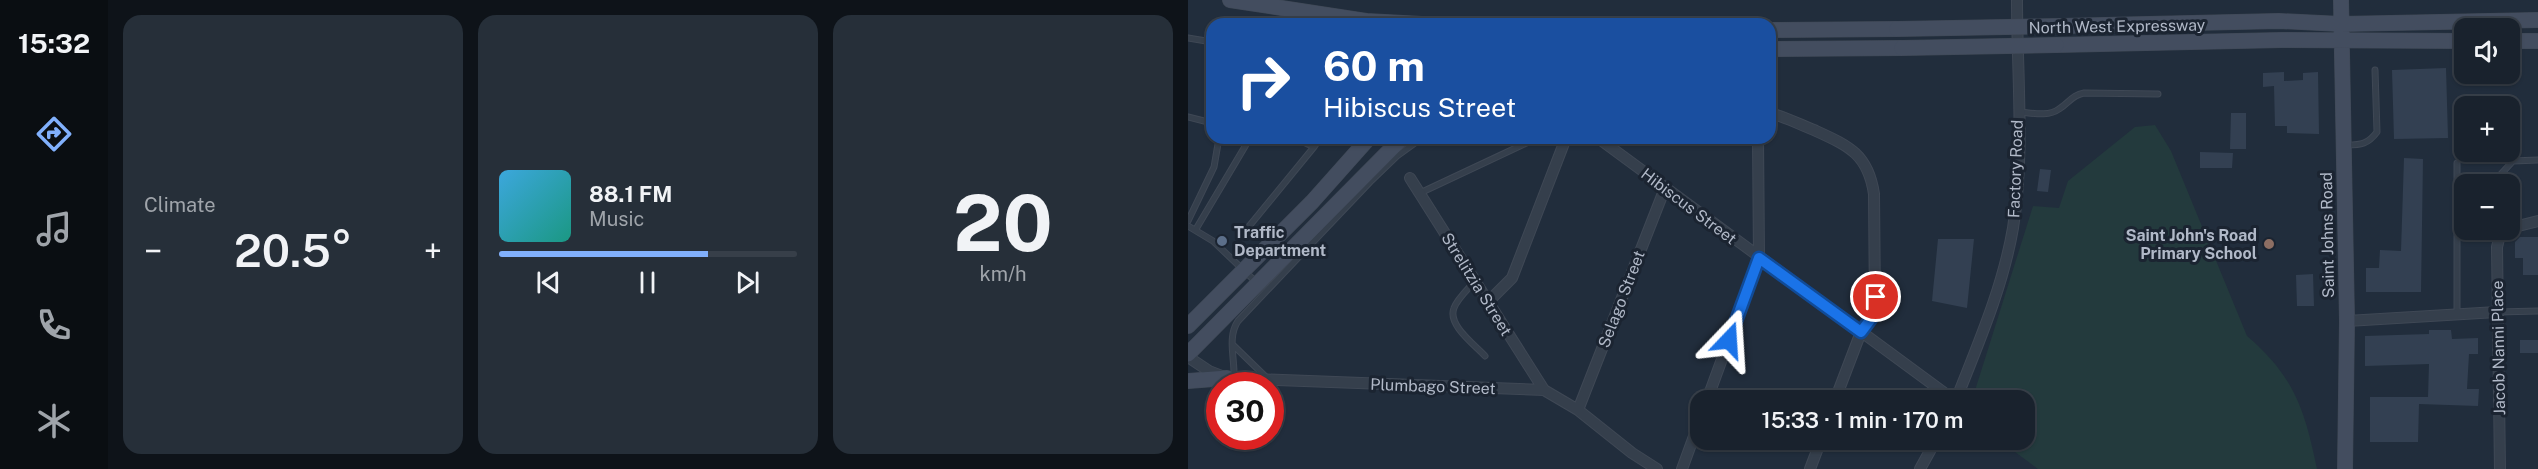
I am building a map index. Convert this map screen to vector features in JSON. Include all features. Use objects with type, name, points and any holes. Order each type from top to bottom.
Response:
[{"type":"main road","points":[[1230,0],[1344,18]]},
{"type":"main road","name":"Saint Johns Road","points":[[2341,0],[2347,321],[2344,469]]},
{"type":"main road","name":"North West Expressway","points":[[1776,30],[2279,21],[2342,24],[2538,20]]},
{"type":"main road","name":"North West Expressway","points":[[1776,49],[2282,40],[2454,41]]},
{"type":"main road","points":[[2520,41],[2538,41]]},
{"type":"main road","points":[[1188,326],[1312,202],[1364,144]]},
{"type":"main road","points":[[1374,165],[1382,144]]},
{"type":"main road","points":[[1188,355],[1396,144]]},
{"type":"main road","points":[[1188,381],[1206,380]]},
{"type":"street","name":"Factory Road","points":[[1959,390],[1983,330],[2009,247],[2016,202],[2017,0]]},
{"type":"street","points":[[1776,116],[1842,143],[1860,157],[1868,169],[1874,195],[1876,297],[1873,316],[1861,332],[1839,390]]},
{"type":"street","points":[[1488,302],[1512,278],[1563,144]]},
{"type":"street","name":"Hibiscus Street","points":[[1606,144],[1941,390]]},
{"type":"street","points":[[1711,390],[1759,258],[1758,144]]},
{"type":"street","name":"Strelitzia Street","points":[[1410,178],[1544,390]]},
{"type":"street","name":"Selago Street","points":[[1578,410],[1665,188]]},
{"type":"street","name":"Jacob Nanni Place","points":[[2520,226],[2538,221]]},
{"type":"street","name":"Jacob Nanni Place","points":[[2500,469],[2497,247],[2501,240]]},
{"type":"street","points":[[2347,321],[2497,312]]},
{"type":"street","name":"Plumbago Street","points":[[1188,355],[1212,372]]},
{"type":"street","name":"Plumbago Street","points":[[1284,380],[1544,390],[1578,410],[1632,453],[1657,469]]},
{"type":"street","points":[[1682,469],[1690,447]]},
{"type":"street","points":[[1810,469],[1817,450]]},
{"type":"street","points":[[1920,469],[1930,450]]},
{"type":"lane","points":[[1188,38],[1206,41]]},
{"type":"lane","points":[[2343,145],[2361,145],[2371,140],[2377,132],[2375,70]]},
{"type":"lane","points":[[2018,112],[2050,113],[2059,110],[2077,94],[2084,93],[2157,94]]},
{"type":"lane","points":[[1188,117],[1206,122]]},
{"type":"lane","points":[[1218,144],[1214,167],[1188,224],[1213,241],[1257,284]]},
{"type":"lane","points":[[1196,230],[1246,144]]},
{"type":"lane","points":[[1308,144],[1314,147]]},
{"type":"lane","points":[[1246,230],[1316,144]]},
{"type":"lane","points":[[1232,372],[1235,359],[1232,344],[1233,328],[1238,321],[1370,182],[1397,156],[1414,144]]},
{"type":"lane","points":[[1420,193],[1524,144]]},
{"type":"lane","points":[[2501,174],[2513,161],[2538,160]]},
{"type":"lane","points":[[2457,163],[2457,315]]},
{"type":"lane","points":[[1192,213],[1203,218]]},
{"type":"lane","points":[[1475,281],[1454,306],[1452,314],[1455,324],[1485,356]]},
{"type":"lane","points":[[2497,312],[2538,311]]},
{"type":"lane","points":[[1232,344],[1261,372]]},
{"type":"green space","points":[[2155,125],[2171,151],[2247,336],[2276,365],[2295,395],[2308,429],[2317,469],[2038,469],[2012,450],[2035,450],[2035,390],[1975,390],[2033,206],[2059,208],[2068,181],[2135,127]]},
{"type":"building","points":[[2446,68],[2448,138],[2394,139],[2392,70]]},
{"type":"building","points":[[2284,72],[2284,81],[2303,80],[2303,73],[2318,72],[2319,134],[2287,133],[2287,126],[2275,126],[2274,86],[2263,87],[2263,73]]},
{"type":"building","points":[[2231,113],[2246,113],[2246,149],[2230,149]]},
{"type":"building","points":[[2200,152],[2233,153],[2232,168],[2200,168]]},
{"type":"building","points":[[2404,158],[2423,159],[2421,292],[2366,292],[2366,268],[2379,268],[2380,250],[2401,251]]},
{"type":"building","points":[[2040,169],[2051,170],[2048,192],[2037,191]]},
{"type":"building","points":[[2520,237],[2538,237],[2538,275],[2523,275],[2523,258],[2515,258],[2515,242],[2520,240]]},
{"type":"building","points":[[1938,239],[1974,239],[1967,308],[1932,301]]},
{"type":"building","points":[[2313,274],[2314,306],[2297,306],[2296,275]]},
{"type":"building","points":[[2429,330],[2451,330],[2452,339],[2478,338],[2478,354],[2469,354],[2467,389],[2479,389],[2478,406],[2419,404],[2418,442],[2370,442],[2370,397],[2428,397],[2429,364],[2365,366],[2365,336],[2429,334]]},
{"type":"building","points":[[2520,340],[2538,340],[2538,353],[2520,353]]},
{"type":"place","name":"Traffic Department","points":[[1222,241]]},
{"type":"place","name":"Saint John's Road Primary School","points":[[2269,244]]},
{"type":"route","points":[[1729,340],[1759,258],[1861,332],[1873,316],[1876,297]]}]
